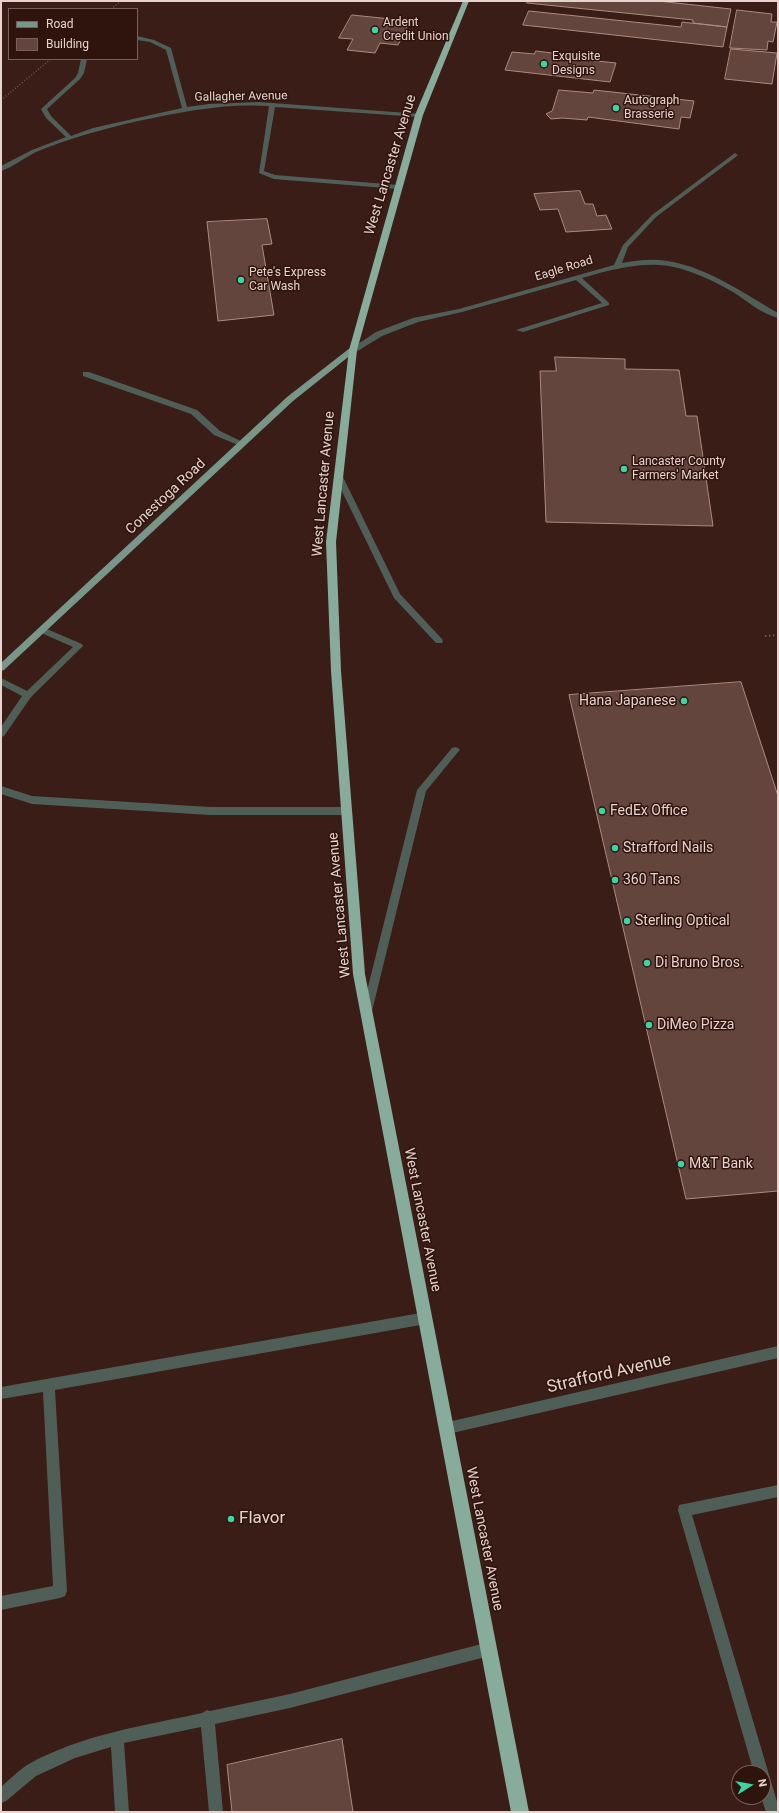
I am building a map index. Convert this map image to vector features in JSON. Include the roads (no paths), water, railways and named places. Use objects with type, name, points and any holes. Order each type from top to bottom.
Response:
[{"type":"highway","name":"West Lancaster Avenue","points":[[466,1],[419,115],[353,350],[331,542],[336,672],[360,974],[448,1428],[520,1812]]},
{"type":"main road","name":"Conestoga Road","points":[[1,668],[290,398],[353,350]]},
{"type":"street","points":[[138,38],[152,41],[169,49],[185,109]]},
{"type":"street","points":[[70,138],[48,117],[44,109],[77,79],[81,73],[84,60]]},
{"type":"street","name":"Gallagher Avenue","points":[[1,169],[34,151],[95,129],[185,109],[209,106],[272,105],[419,115]]},
{"type":"street","points":[[272,105],[261,172],[274,178],[398,187]]},
{"type":"street","points":[[617,266],[625,246],[654,216],[735,155]]},
{"type":"street","name":"Eagle Road","points":[[353,350],[379,334],[416,320],[460,311],[617,266],[660,262],[693,269],[778,316]]},
{"type":"street","points":[[520,330],[608,304],[577,277]]},
{"type":"street","points":[[86,374],[194,412],[217,433],[242,443]]},
{"type":"street","points":[[339,477],[397,596],[439,641]]},
{"type":"street","points":[[1,734],[28,695],[79,646],[42,630]]},
{"type":"street","points":[[1,681],[28,695]]},
{"type":"street","points":[[367,1011],[422,790],[455,750]]},
{"type":"street","points":[[1,790],[32,800],[210,811],[346,811]]},
{"type":"street","points":[[1,1393],[426,1318]]},
{"type":"street","name":"Strafford Avenue","points":[[448,1428],[778,1352]]},
{"type":"street","points":[[1,1602],[60,1591],[49,1385]]},
{"type":"street","points":[[759,1765],[684,1510],[778,1491]]},
{"type":"street","points":[[1,1796],[31,1771],[73,1751],[117,1738],[290,1701],[489,1649]]},
{"type":"street","points":[[207,1718],[216,1812]]},
{"type":"street","points":[[117,1738],[122,1812]]},
{"type":"place","name":"Ardent Credit Union","points":[[375,30]]},
{"type":"place","name":"Exquisite Designs","points":[[544,64]]},
{"type":"place","name":"Autograph Brasserie","points":[[616,108]]},
{"type":"place","name":"Pete's Express Car Wash","points":[[241,280]]},
{"type":"place","name":"Lancaster County Farmers' Market","points":[[624,469]]},
{"type":"place","name":"Hana Japanese","points":[[684,701]]},
{"type":"place","name":"FedEx Office","points":[[602,811]]},
{"type":"place","name":"Strafford Nails","points":[[615,848]]},
{"type":"place","name":"360 Tans","points":[[615,880]]},
{"type":"place","name":"Sterling Optical","points":[[627,921]]},
{"type":"place","name":"Di Bruno Bros.","points":[[647,963]]},
{"type":"place","name":"DiMeo Pizza","points":[[649,1025]]},
{"type":"place","name":"M&T Bank","points":[[681,1164]]},
{"type":"place","name":"Flavor","points":[[231,1519]]}]
